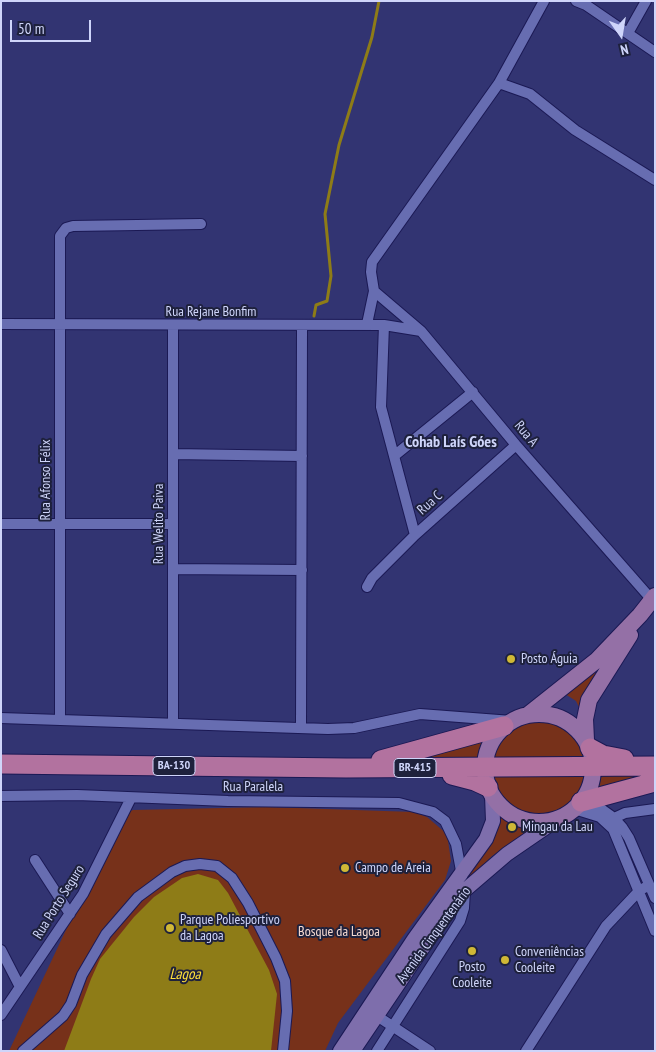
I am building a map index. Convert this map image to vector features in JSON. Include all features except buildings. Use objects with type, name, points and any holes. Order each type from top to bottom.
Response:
[{"type":"highway","points":[[346,768],[408,754],[508,724]]},
{"type":"highway","points":[[590,752],[613,757],[655,761]]},
{"type":"highway","points":[[346,768],[456,776],[488,783],[590,752],[655,766]]},
{"type":"highway","name":"BA-130","points":[[1,764],[346,768]]},
{"type":"highway","points":[[579,805],[655,782]]},
{"type":"main road","points":[[640,615],[589,700],[585,719],[590,752],[591,786],[579,805],[558,819],[539,822],[521,819],[504,810],[488,783],[492,741],[508,724],[530,714],[597,660],[640,615],[653,598]]},
{"type":"main road","points":[[530,714],[558,716],[574,726],[590,752]]},
{"type":"main road","name":"Avenida Cinquentenário","points":[[340,1051],[414,940],[491,830],[494,822],[488,783]]},
{"type":"main road","name":"Avenida Cinquentenário","points":[[352,1051],[432,934],[465,890],[507,854],[558,819]]},
{"type":"street","points":[[367,324],[374,291],[371,272],[372,262],[498,83],[544,1]]},
{"type":"street","points":[[628,33],[646,1]]},
{"type":"street","points":[[583,2],[655,52]]},
{"type":"street","points":[[498,83],[530,94],[575,130],[655,180]]},
{"type":"street","name":"Rua Afonso Félix","points":[[60,719],[58,241],[62,232],[73,226],[201,224]]},
{"type":"street","name":"Rua A","points":[[374,291],[421,331],[516,445],[653,598]]},
{"type":"street","name":"Rua Rejane Bonfim","points":[[1,324],[59,326],[302,326],[367,324],[421,331]]},
{"type":"street","name":"Rua Welito Paiva","points":[[173,325],[173,722]]},
{"type":"street","points":[[384,325],[381,407],[415,534]]},
{"type":"street","points":[[302,326],[302,728]]},
{"type":"street","points":[[394,456],[473,392]]},
{"type":"street","name":"Rua C","points":[[367,587],[372,578],[415,534],[516,445]]},
{"type":"street","points":[[173,454],[302,456]]},
{"type":"street","points":[[1,524],[173,524]]},
{"type":"street","points":[[173,569],[302,570]]},
{"type":"street","points":[[1,718],[354,728],[420,714],[508,724]]},
{"type":"street","name":"Rua Paralela","points":[[1,796],[78,795],[130,798],[373,802],[417,806],[434,812],[445,821],[452,832],[465,890],[464,908],[460,920],[377,1051]]},
{"type":"street","name":"Rua Porto Seguro","points":[[1,1014],[70,914],[88,884],[130,798]]},
{"type":"street","points":[[579,805],[592,813],[611,820],[629,838],[655,898]]},
{"type":"street","points":[[611,820],[635,811],[655,809]]},
{"type":"street","points":[[611,820],[655,931]]},
{"type":"street","points":[[35,860],[70,914]]},
{"type":"street","points":[[23,1051],[63,1016],[71,1004],[82,975],[106,934],[138,897],[172,872],[185,866],[200,864],[217,866],[232,878],[248,903],[276,958],[285,981],[287,1011],[283,1051]]},
{"type":"street","points":[[526,1051],[590,948],[606,926],[639,891],[649,885]]},
{"type":"street","points":[[1,950],[20,987]]},
{"type":"street","points":[[377,1016],[430,1051]]},
{"type":"green space","points":[[612,650],[581,711],[576,701],[562,692]]},
{"type":"green space","points":[[529,720],[549,720],[571,730],[582,742],[589,759],[490,759],[492,751],[501,737]]},
{"type":"green space","points":[[489,738],[479,758],[423,757]]},
{"type":"green space","points":[[589,774],[588,783],[577,798],[561,811],[543,815],[524,813],[509,804],[497,791],[492,776]]},
{"type":"green space","points":[[655,774],[594,794],[602,776]]},
{"type":"green space","points":[[496,806],[522,822],[539,825],[492,856],[471,878],[467,874]]},
{"type":"green space","name":"Parque Poliesportivo da Lagoa","points":[[267,807],[414,812],[427,817],[447,834],[451,861],[445,880],[338,1023],[325,1051],[9,1051],[120,815],[133,810]]},
{"type":"water","name":"Lagoa","points":[[198,874],[218,880],[228,893],[269,970],[277,994],[271,1051],[64,1051],[100,959],[134,917],[154,897],[182,878]]},
{"type":"waterway","points":[[314,316],[316,305],[327,301],[331,276],[325,214],[339,145],[372,37],[379,1]]},
{"type":"place","name":"Posto Águia","points":[[511,659]]},
{"type":"place","name":"Mingau da Lau","points":[[512,827]]},
{"type":"place","name":"Campo de Areia","points":[[345,868]]},
{"type":"place","name":"Parque Poliesportivo da Lagoa","points":[[170,928]]},
{"type":"place","name":"Posto Cooleite","points":[[472,951]]},
{"type":"place","name":"Conveniências Cooleite","points":[[505,960]]},
{"type":"district","name":"Cohab Laís Góes","points":[[451,442]]},
{"type":"park label","name":"Bosque da Lagoa","points":[[339,932]]}]
